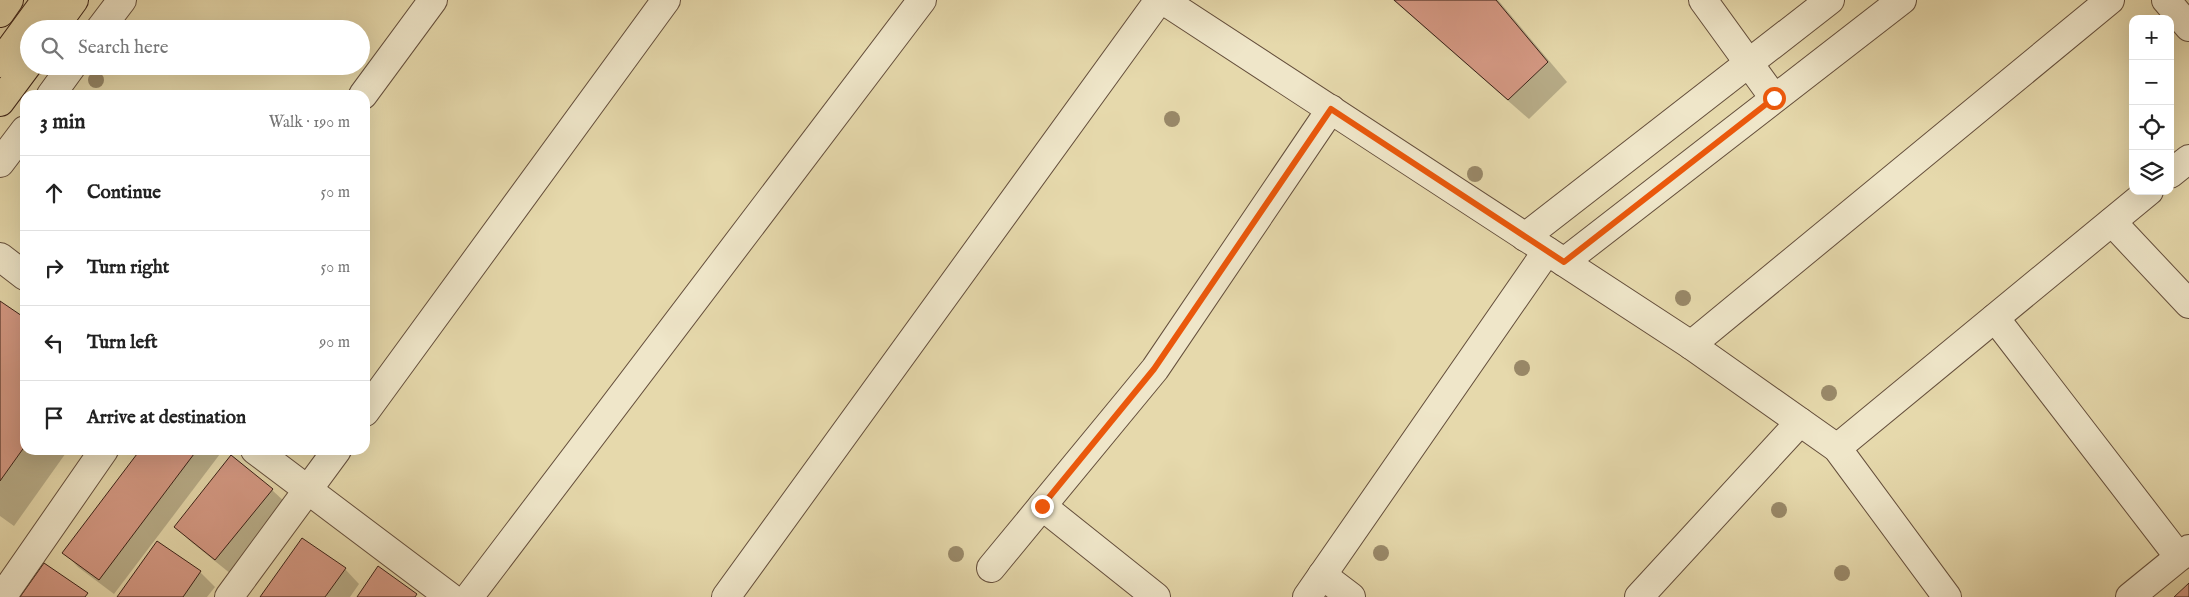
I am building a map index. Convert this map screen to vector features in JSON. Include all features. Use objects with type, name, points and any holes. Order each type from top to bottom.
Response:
[{"type":"main road","points":[[0,13],[9,0]]},
{"type":"main road","points":[[31,20],[46,0]]},
{"type":"main road","points":[[60,20],[74,0]]},
{"type":"main road","points":[[0,63],[20,36]]},
{"type":"main road","points":[[0,102],[20,75]]},
{"type":"street","points":[[107,20],[122,0]]},
{"type":"street","points":[[367,90],[433,0]]},
{"type":"street","points":[[370,405],[666,0]]},
{"type":"street","points":[[469,597],[922,0]]},
{"type":"street","points":[[726,597],[1159,0]]},
{"type":"street","points":[[1163,0],[1691,345],[1837,448],[1947,597]]},
{"type":"street","points":[[1703,0],[1774,98]]},
{"type":"street","points":[[1307,597],[1545,250],[1749,63],[1830,0]]},
{"type":"street","points":[[1545,250],[1774,98],[1902,0]]},
{"type":"street","points":[[1691,345],[2110,0]]},
{"type":"street","points":[[2166,0],[2189,26]]},
{"type":"street","points":[[55,90],[65,75]]},
{"type":"street","points":[[991,568],[1154,369],[1331,109]]},
{"type":"street","points":[[0,164],[20,137]]},
{"type":"street","points":[[2174,171],[2189,159]]},
{"type":"street","points":[[1837,448],[2144,195]]},
{"type":"street","points":[[2112,222],[2189,304]]},
{"type":"street","points":[[0,257],[20,272]]},
{"type":"street","points":[[1995,318],[2184,553],[2130,597]]},
{"type":"street","points":[[1639,597],[1800,422]]},
{"type":"street","points":[[2,597],[101,455]]},
{"type":"street","points":[[262,455],[450,597]]},
{"type":"street","points":[[228,597],[333,455]]},
{"type":"street","points":[[1042,506],[1156,597]]},
{"type":"street","points":[[1322,575],[1351,597]]},
{"type":"building","points":[[1394,0],[1496,0],[1548,62],[1508,100]]},
{"type":"building","points":[[0,301],[20,315],[20,453],[0,481]]},
{"type":"building","points":[[136,455],[193,455],[99,580],[62,553]]},
{"type":"building","points":[[231,455],[273,489],[215,560],[174,527]]},
{"type":"building","points":[[302,538],[346,568],[325,597],[260,597]]},
{"type":"building","points":[[157,541],[201,571],[183,597],[117,597]]},
{"type":"building","points":[[44,563],[88,593],[85,597],[20,597]]},
{"type":"building","points":[[378,566],[417,594],[415,597],[357,597]]},
{"type":"building","points":[[2189,583],[2189,597],[2174,597]]},
{"type":"route","points":[[1042,506],[1141,387],[1331,109],[1564,262],[1774,98]]}]
